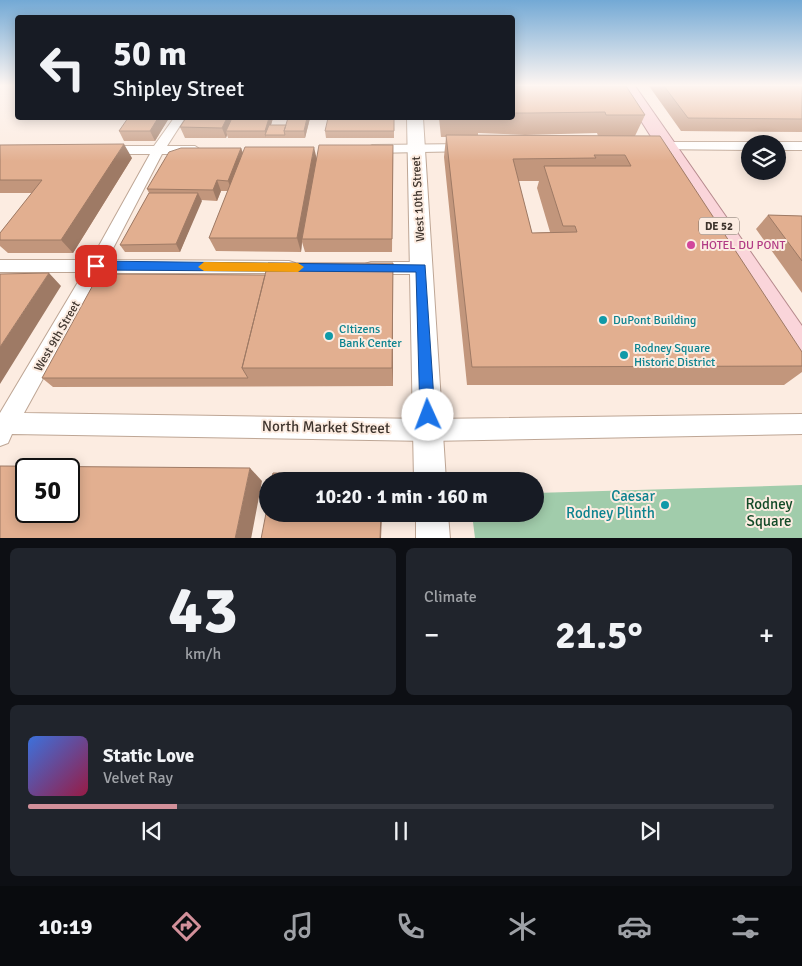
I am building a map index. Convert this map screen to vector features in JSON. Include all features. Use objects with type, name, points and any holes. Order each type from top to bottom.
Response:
[{"type":"main road","name":"DE 52","points":[[644,111],[802,350]]},
{"type":"main road","name":"West 10th Street","points":[[415,120],[430,472]]},
{"type":"main road","points":[[432,522],[433,538]]},
{"type":"street","name":"West 9th Street","points":[[2,427],[96,266],[158,150],[178,120]]},
{"type":"street","points":[[644,146],[741,146]]},
{"type":"street","points":[[786,146],[802,146]]},
{"type":"street","points":[[356,149],[477,148]]},
{"type":"street","points":[[91,150],[208,150]]},
{"type":"street","points":[[0,266],[305,267]]},
{"type":"street","points":[[353,268],[421,268]]},
{"type":"street","name":"North Market Street","points":[[2,427],[428,430],[802,424]]},
{"type":"green space","name":"Rodney Square","points":[[802,485],[802,538],[475,538],[473,522],[544,522],[544,493]]},
{"type":"building","points":[[515,111],[642,111],[645,115],[606,115],[605,112],[515,113]]},
{"type":"building","points":[[683,111],[802,111],[802,119],[688,118]]},
{"type":"building","points":[[127,120],[157,120],[150,131],[119,131]]},
{"type":"building","points":[[185,120],[226,120],[222,128],[180,127]]},
{"type":"building","points":[[231,120],[268,120],[265,131],[226,131]]},
{"type":"building","points":[[287,120],[307,120],[304,131],[284,131]]},
{"type":"building","points":[[328,120],[394,120],[394,131],[325,131]]},
{"type":"building","points":[[269,125],[286,125],[285,135],[265,135]]},
{"type":"building","name":"DuPont Building","points":[[446,135],[660,136],[802,352],[802,366],[472,367]],"holes":[[[594,155],[625,155],[631,166],[544,166],[563,226],[575,226],[577,232],[532,233],[513,159],[596,158]]]},
{"type":"building","points":[[124,144],[61,240],[0,240],[0,233],[42,180],[0,180],[0,145]]},
{"type":"building","points":[[319,145],[393,145],[392,239],[302,239]]},
{"type":"building","points":[[245,147],[314,147],[297,238],[209,238]]},
{"type":"building","points":[[181,148],[241,148],[228,181],[217,180],[213,190],[147,189],[169,152]]},
{"type":"building","points":[[149,193],[198,193],[176,244],[120,245]]},
{"type":"building","points":[[768,215],[802,216],[802,261]]},
{"type":"building","name":"CItizens Bank Center","points":[[268,263],[393,263],[392,368],[242,368]]},
{"type":"building","points":[[49,273],[0,347],[0,274]]},
{"type":"building","points":[[99,274],[265,275],[242,368],[248,378],[42,378]]},
{"type":"building","points":[[0,466],[15,466],[15,523],[80,523],[80,467],[250,468],[235,538],[0,538]]},
{"type":"building","points":[[264,522],[381,522],[380,538],[261,538]]},
{"type":"slow traffic","points":[[204,267],[298,267]]},
{"type":"place","name":"HOTEL DU PONT","points":[[691,245]]},
{"type":"place","name":"DuPont Building","points":[[603,320]]},
{"type":"place","name":"CItizens Bank Center","points":[[329,336]]},
{"type":"place","name":"Rodney Square Historic District","points":[[624,355]]},
{"type":"place","name":"Caesar Rodney Plinth","points":[[665,505]]},
{"type":"route","points":[[96,266],[421,268],[428,415]]}]
